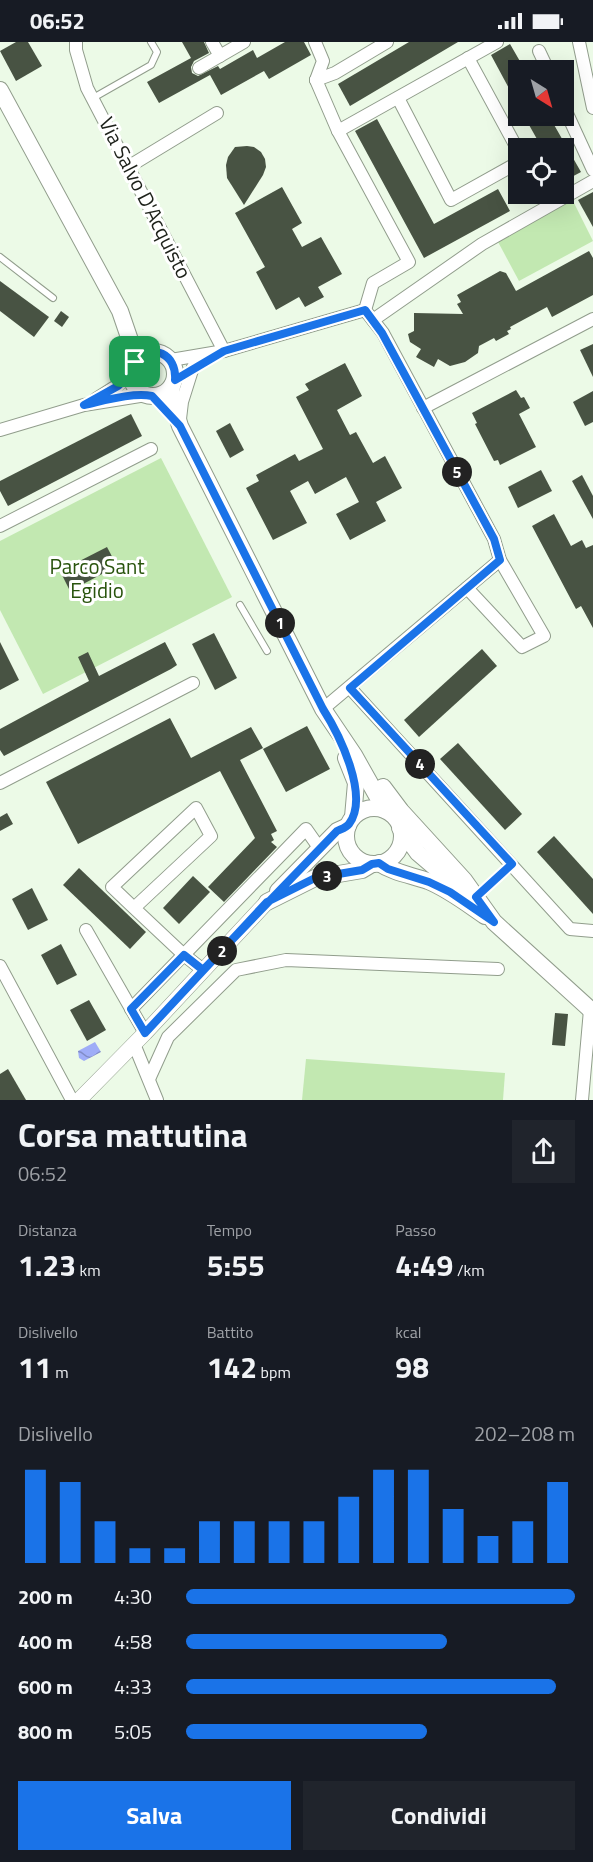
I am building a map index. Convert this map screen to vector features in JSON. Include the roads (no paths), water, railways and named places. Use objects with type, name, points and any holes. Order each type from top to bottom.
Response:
[{"type":"main road","points":[[0,90],[120,311],[143,342],[154,352]]},
{"type":"main road","points":[[120,311],[132,346],[132,370],[137,388],[149,395],[180,426]]},
{"type":"main road","points":[[132,370],[138,358],[154,352],[171,360],[174,366],[171,396],[180,426],[323,709],[354,755],[385,810],[397,820],[400,828],[402,837],[400,846],[387,860],[362,870],[315,878],[267,902]]},
{"type":"main road","points":[[149,395],[163,393],[173,383]]},
{"type":"main road","points":[[336,729],[356,783],[347,843],[350,851],[364,862],[376,863],[450,892],[494,922]]},
{"type":"main road","points":[[336,729],[360,752],[401,811],[464,880],[494,922]]},
{"type":"main road","points":[[267,902],[337,831],[368,809],[385,810]]},
{"type":"main road","points":[[400,828],[418,853],[457,886],[591,1011]]},
{"type":"street","name":"Via Salvo D'Acquisto","points":[[76,42],[76,50],[87,88],[224,351]]},
{"type":"street","points":[[212,42],[220,56]]},
{"type":"street","points":[[199,68],[244,42]]},
{"type":"street","points":[[315,42],[323,61],[316,80],[338,131],[409,262],[373,283],[365,310]]},
{"type":"street","points":[[316,80],[335,73],[387,42]]},
{"type":"street","points":[[338,131],[497,42]]},
{"type":"street","points":[[579,42],[593,108]]},
{"type":"street","points":[[539,51],[543,60]]},
{"type":"street","points":[[468,58],[511,138]]},
{"type":"street","points":[[398,98],[451,200],[508,168]]},
{"type":"street","points":[[128,167],[217,113]]},
{"type":"street","points":[[573,126],[593,170]]},
{"type":"street","points":[[373,320],[482,244],[593,182]]},
{"type":"street","points":[[365,310],[382,333],[494,539],[500,560],[544,636],[522,646],[467,588]]},
{"type":"street","points":[[171,360],[224,351],[365,310]]},
{"type":"street","points":[[423,408],[593,319]]},
{"type":"street","points":[[173,383],[193,367],[224,351]]},
{"type":"street","points":[[180,426],[182,402],[193,367]]},
{"type":"street","points":[[84,405],[118,386],[132,370]]},
{"type":"street","points":[[0,430],[84,405],[149,395]]},
{"type":"street","points":[[0,526],[151,449]]},
{"type":"street","points":[[323,709],[500,560]]},
{"type":"street","points":[[0,783],[193,683]]},
{"type":"street","points":[[350,688],[570,929],[593,931]]},
{"type":"street","points":[[134,908],[211,836],[196,808],[112,887],[134,908],[184,955],[203,970]]},
{"type":"street","points":[[131,1009],[306,829],[320,849]]},
{"type":"street","points":[[79,1100],[267,902]]},
{"type":"street","points":[[86,930],[131,1009],[149,1079],[157,1100]]},
{"type":"street","points":[[149,1079],[168,1037],[236,970],[286,960],[498,969]]},
{"type":"street","points":[[2,973],[72,1100]]},
{"type":"street","points":[[582,1100],[591,1011]]},
{"type":"lane","points":[[93,98],[151,65],[157,52],[151,42]]},
{"type":"lane","points":[[0,257],[53,298]]},
{"type":"lane","points":[[240,605],[267,651]]},
{"type":"lane","points":[[476,897],[512,864]]},
{"type":"water","points":[[95,1042],[101,1052],[84,1061],[79,1058],[78,1051]]},
{"type":"park label","name":"Parco Sant Egidio","points":[[97,579]]}]
